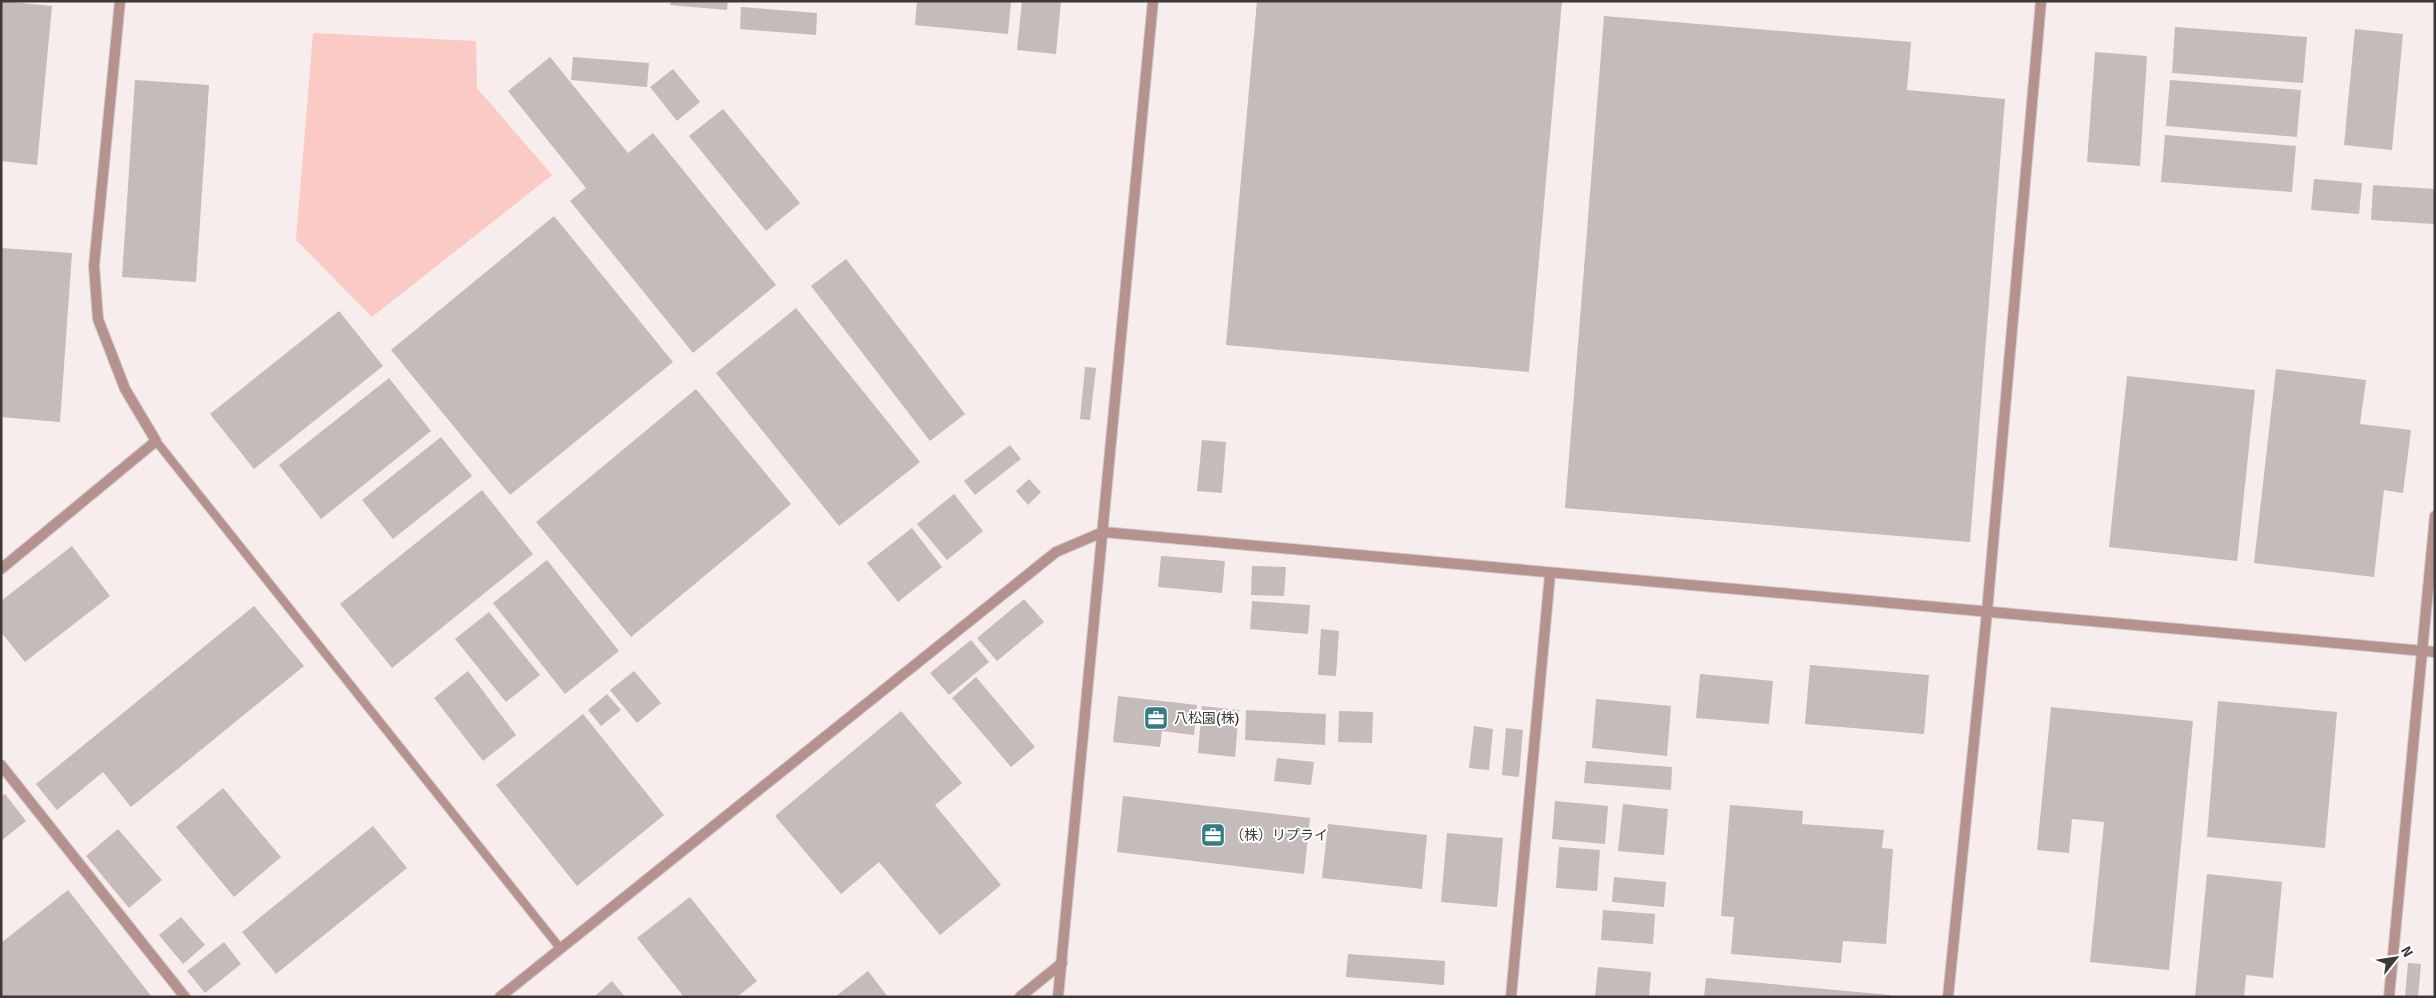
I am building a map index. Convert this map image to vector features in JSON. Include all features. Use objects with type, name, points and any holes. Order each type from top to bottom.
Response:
[{"type":"street","points":[[1,569],[156,441],[125,389],[98,319],[94,266],[120,1]]},
{"type":"street","points":[[1058,997],[1153,1]]},
{"type":"street","points":[[1948,997],[1987,612],[2041,1]]},
{"type":"street","points":[[2389,997],[2435,516]]},
{"type":"street","points":[[500,997],[1056,552],[1103,532],[1550,574],[2435,652]]},
{"type":"street","points":[[1511,997],[1550,574]]},
{"type":"street","points":[[1,765],[185,997]]},
{"type":"street","points":[[1020,997],[1062,963]]},
{"type":"lane","points":[[156,441],[560,948]]},
{"type":"shaded area","points":[[313,33],[476,41],[477,88],[552,175],[372,317],[296,240]]},
{"type":"building","points":[[1,1],[52,6],[37,165],[1,161]]},
{"type":"building","points":[[671,1],[728,1],[727,10],[670,5]]},
{"type":"building","points":[[917,1],[1011,1],[1008,34],[915,25]]},
{"type":"building","points":[[1022,1],[1061,1],[1056,54],[1017,50]]},
{"type":"building","points":[[1257,1],[1562,1],[1529,372],[1226,345]]},
{"type":"building","points":[[741,7],[817,13],[816,35],[740,29]]},
{"type":"building","points":[[1604,16],[1911,42],[1907,90],[2005,99],[1970,542],[1565,508]]},
{"type":"building","points":[[2175,27],[2307,37],[2303,83],[2172,73]]},
{"type":"building","points":[[2355,29],[2403,34],[2392,150],[2344,145]]},
{"type":"building","points":[[2095,52],[2147,56],[2140,166],[2087,162]]},
{"type":"building","points":[[550,57],[628,153],[653,133],[776,285],[693,353],[570,201],[586,188],[508,91]]},
{"type":"building","points":[[573,57],[649,63],[647,87],[571,80]]},
{"type":"building","points":[[673,69],[700,102],[677,121],[650,87]]},
{"type":"building","points":[[135,80],[209,85],[196,282],[122,277]]},
{"type":"building","points":[[2170,80],[2301,90],[2297,137],[2166,126]]},
{"type":"building","points":[[723,109],[800,203],[766,231],[689,136]]},
{"type":"building","points":[[2165,135],[2296,146],[2292,192],[2161,182]]},
{"type":"building","points":[[2314,179],[2362,183],[2359,214],[2311,210]]},
{"type":"building","points":[[2373,185],[2435,189],[2434,224],[2371,220]]},
{"type":"building","points":[[554,216],[673,362],[510,495],[391,350]]},
{"type":"building","points":[[1,248],[72,253],[60,422],[1,417]]},
{"type":"building","points":[[846,259],[965,414],[930,441],[811,286]]},
{"type":"building","points":[[796,308],[920,462],[839,526],[716,373]]},
{"type":"building","points":[[339,311],[383,366],[254,469],[210,414]]},
{"type":"building","points":[[1085,367],[1096,368],[1090,420],[1080,419]]},
{"type":"building","points":[[2276,369],[2366,380],[2360,424],[2411,430],[2403,493],[2384,490],[2374,577],[2254,563]]},
{"type":"building","points":[[2127,376],[2255,390],[2237,561],[2109,547]]},
{"type":"building","points":[[389,378],[431,431],[321,519],[279,465]]},
{"type":"building","points":[[696,389],[791,504],[631,637],[536,522]]},
{"type":"building","points":[[441,437],[472,476],[393,539],[362,500]]},
{"type":"building","points":[[1202,440],[1226,442],[1222,493],[1197,491]]},
{"type":"building","points":[[1010,445],[1021,459],[975,495],[964,481]]},
{"type":"building","points":[[1029,479],[1041,492],[1028,505],[1016,491]]},
{"type":"building","points":[[482,490],[533,554],[392,668],[340,604]]},
{"type":"building","points":[[954,494],[983,531],[947,560],[917,524]]},
{"type":"building","points":[[912,528],[942,567],[898,602],[867,563]]},
{"type":"building","points":[[72,546],[110,596],[25,662],[1,632],[1,601]]},
{"type":"building","points":[[1161,556],[1225,561],[1222,593],[1158,587]]},
{"type":"building","points":[[547,560],[619,651],[565,694],[493,603]]},
{"type":"building","points":[[1252,566],[1286,567],[1284,596],[1251,595]]},
{"type":"building","points":[[1024,599],[1044,622],[997,661],[977,638]]},
{"type":"building","points":[[1252,601],[1310,605],[1308,634],[1250,629]]},
{"type":"building","points":[[254,606],[304,666],[131,807],[103,772],[57,810],[36,784]]},
{"type":"building","points":[[489,612],[540,675],[506,702],[455,639]]},
{"type":"building","points":[[1321,629],[1339,631],[1336,676],[1318,675]]},
{"type":"building","points":[[971,640],[989,662],[949,695],[930,673]]},
{"type":"building","points":[[1810,665],[1929,675],[1924,734],[1805,724]]},
{"type":"building","points":[[468,671],[516,735],[483,761],[434,698]]},
{"type":"building","points":[[634,671],[661,703],[637,723],[610,690]]},
{"type":"building","points":[[1700,674],[1773,681],[1769,724],[1696,718]]},
{"type":"building","points":[[976,677],[1035,747],[1011,767],[952,698]]},
{"type":"building","points":[[607,694],[621,710],[601,726],[588,710]]},
{"type":"building","name":"八松園(株)","points":[[1118,696],[1197,705],[1194,735],[1162,731],[1160,747],[1113,742]]},
{"type":"building","points":[[1596,699],[1671,706],[1667,756],[1592,748]]},
{"type":"building","points":[[2218,701],[2337,712],[2325,848],[2207,837]]},
{"type":"building","points":[[1202,706],[1239,710],[1235,757],[1198,753]]},
{"type":"building","points":[[2051,707],[2193,721],[2169,970],[2090,962],[2104,822],[2072,819],[2069,853],[2037,850]]},
{"type":"building","points":[[1246,710],[1326,714],[1325,745],[1245,740]]},
{"type":"building","points":[[901,711],[962,783],[935,805],[1001,885],[940,935],[879,862],[841,894],[775,816]]},
{"type":"building","points":[[1339,711],[1373,712],[1372,743],[1338,742]]},
{"type":"building","points":[[583,714],[664,815],[577,886],[496,785]]},
{"type":"building","points":[[1474,726],[1493,729],[1489,770],[1469,768]]},
{"type":"building","points":[[1506,728],[1523,730],[1519,777],[1502,775]]},
{"type":"building","points":[[1277,758],[1314,762],[1311,785],[1274,781]]},
{"type":"building","points":[[1586,761],[1672,767],[1671,790],[1584,783]]},
{"type":"building","points":[[223,788],[281,857],[234,897],[176,827]]},
{"type":"building","points":[[5,794],[26,821],[1,841],[1,796]]},
{"type":"building","name":"（株）リプライ","points":[[1123,796],[1310,818],[1304,874],[1117,852]]},
{"type":"building","points":[[1555,801],[1608,806],[1605,844],[1552,839]]},
{"type":"building","points":[[1623,804],[1668,809],[1664,855],[1618,851]]},
{"type":"building","points":[[1730,805],[1803,811],[1802,824],[1884,830],[1882,848],[1893,849],[1886,944],[1843,941],[1841,963],[1731,954],[1734,917],[1721,916]]},
{"type":"building","points":[[1328,824],[1427,835],[1422,889],[1322,878]]},
{"type":"building","points":[[373,826],[407,868],[276,974],[242,932]]},
{"type":"building","points":[[118,829],[162,880],[129,908],[86,856]]},
{"type":"building","points":[[1447,833],[1503,838],[1497,907],[1441,902]]},
{"type":"building","points":[[1559,847],[1600,850],[1597,891],[1556,888]]},
{"type":"building","points":[[2207,874],[2282,882],[2273,978],[2246,975],[2244,997],[2195,997]]},
{"type":"building","points":[[1614,877],[1666,882],[1664,907],[1612,902]]},
{"type":"building","points":[[68,890],[152,997],[1,997],[1,943]]},
{"type":"building","points":[[690,897],[757,981],[737,997],[684,997],[637,938]]},
{"type":"building","points":[[1603,910],[1655,914],[1653,944],[1601,940]]},
{"type":"building","points":[[181,917],[205,945],[183,964],[159,935]]},
{"type":"building","points":[[224,942],[241,964],[205,993],[187,971]]},
{"type":"building","points":[[1348,954],[1445,961],[1444,985],[1346,977]]},
{"type":"building","points":[[2408,963],[2421,964],[2418,997],[2405,997]]},
{"type":"building","points":[[1598,967],[1651,972],[1649,997],[1595,997]]},
{"type":"building","points":[[868,971],[888,997],[835,997]]},
{"type":"building","points":[[1706,978],[1890,995],[1890,997],[1704,997]]},
{"type":"building","points":[[612,981],[625,997],[594,997]]},
{"type":"place","name":"八松園(株)","points":[[1156,718]]},
{"type":"place","name":"（株）リプライ","points":[[1213,835]]}]
